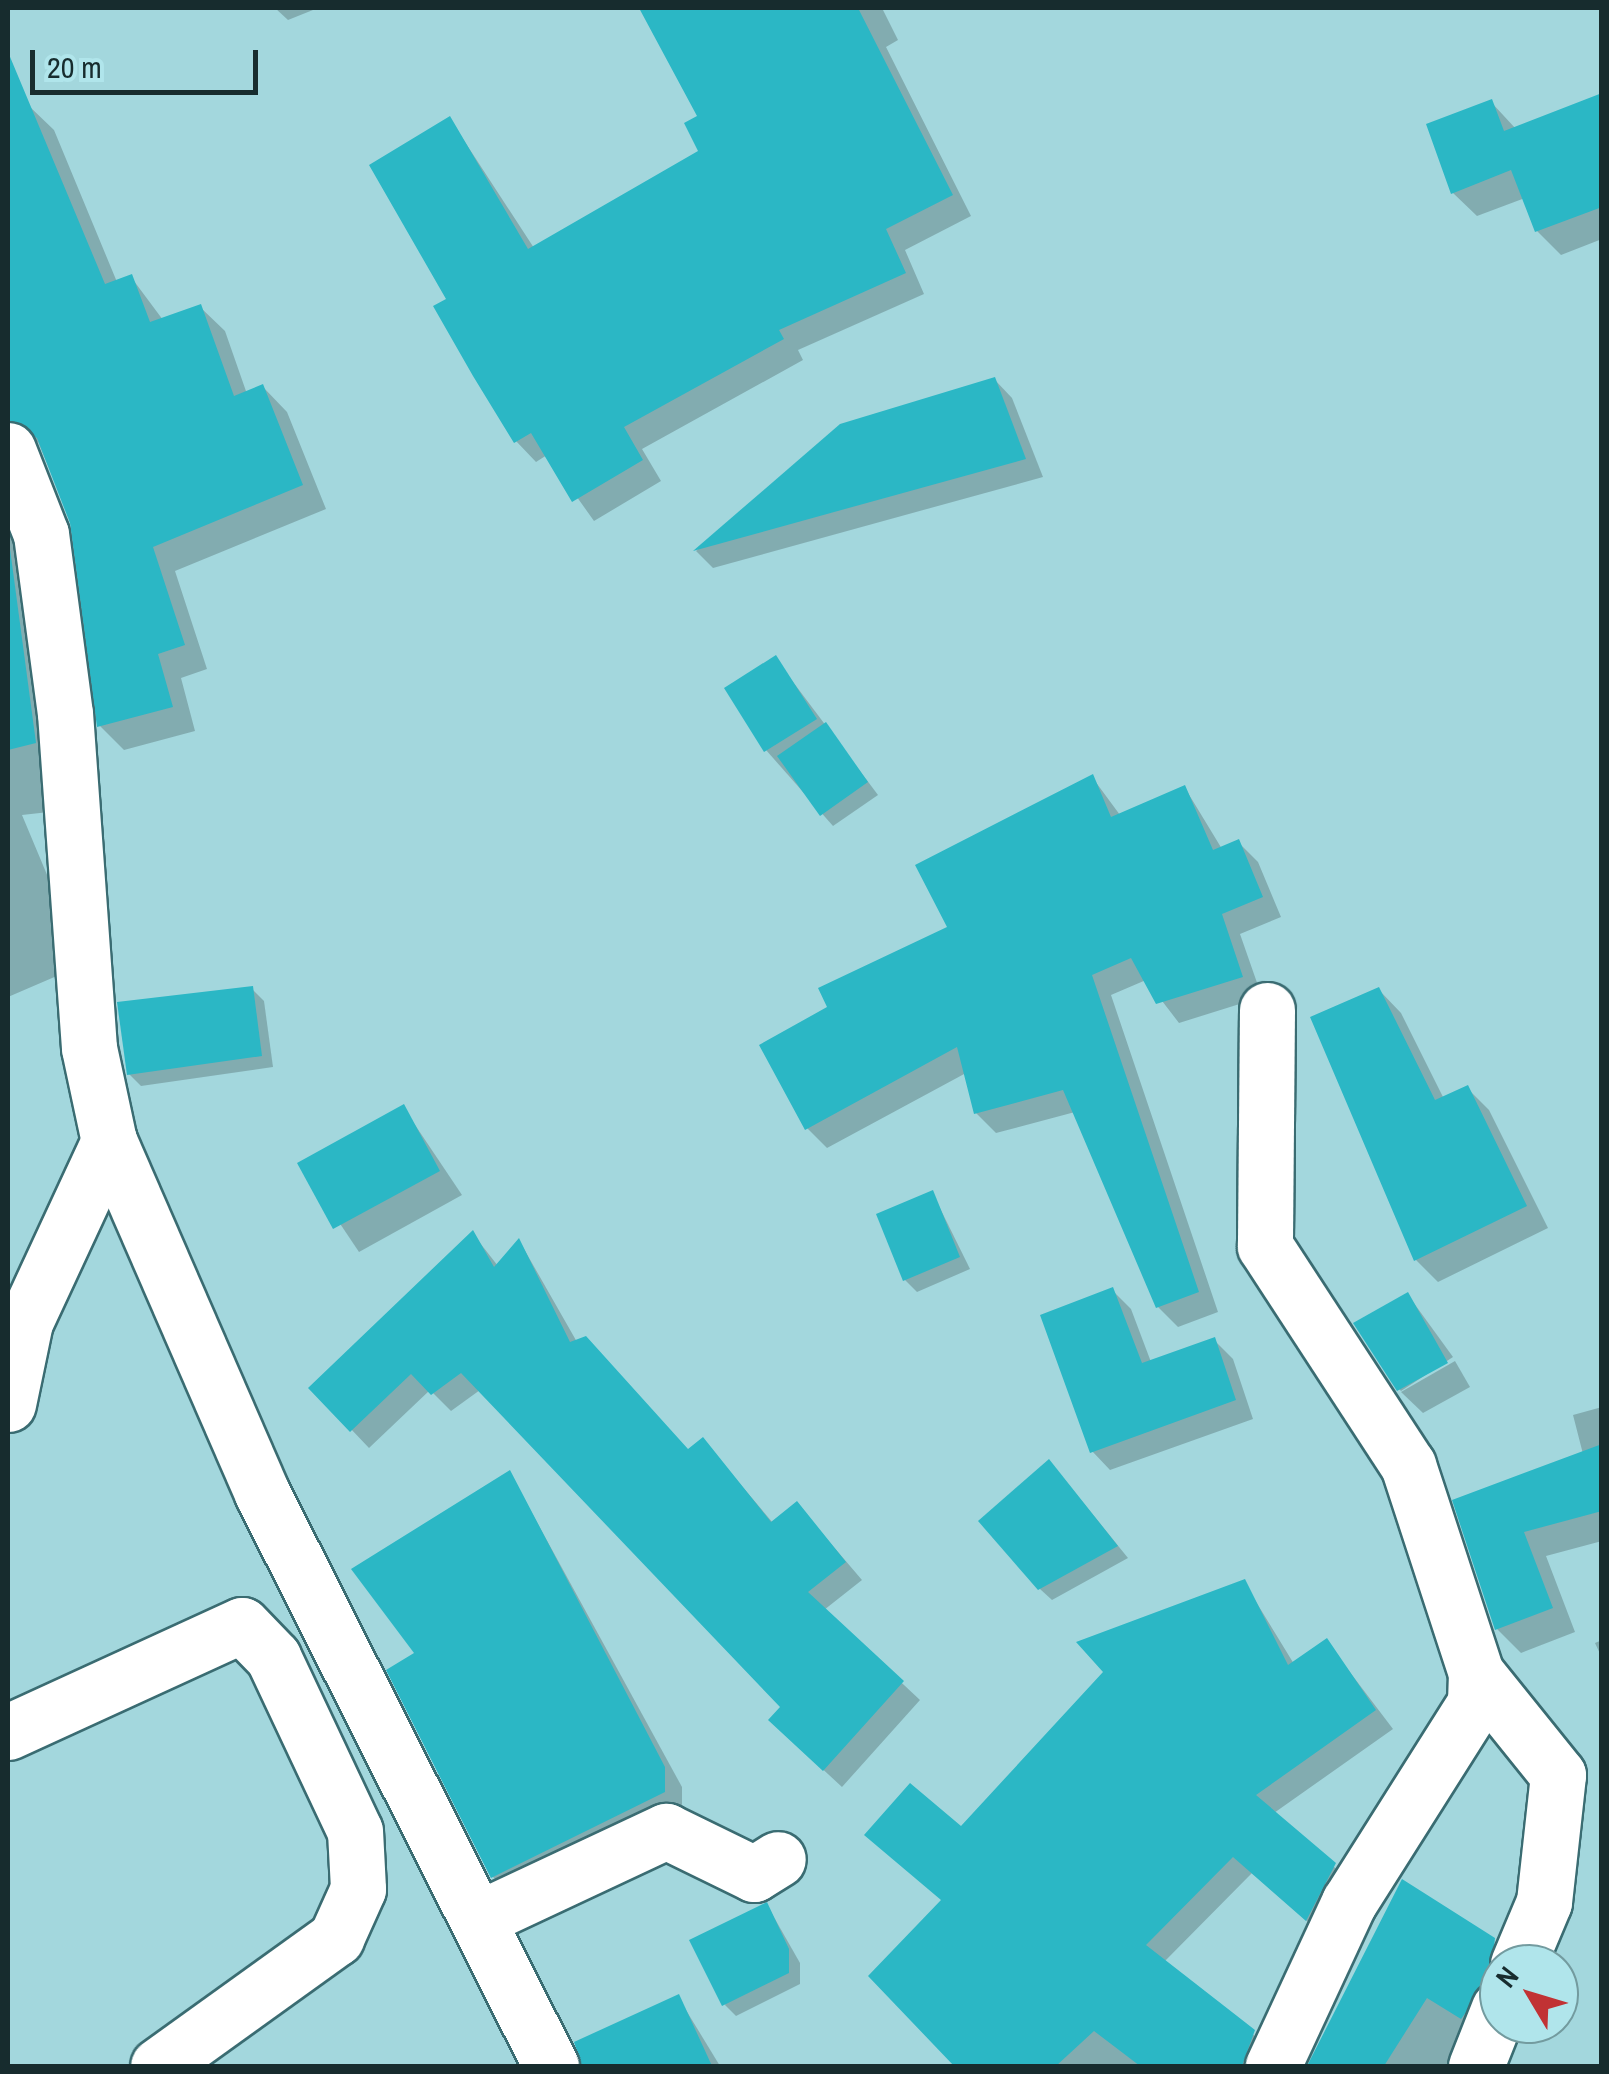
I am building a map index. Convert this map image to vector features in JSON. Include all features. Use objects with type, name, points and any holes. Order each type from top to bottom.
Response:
[{"type":"street","points":[[8,450],[40,534],[66,713],[89,1048],[109,1141],[262,1493],[551,2066]]},
{"type":"street","points":[[1267,1010],[1265,1246],[1408,1465],[1476,1673],[1475,1703],[1349,1902],[1272,2066]]},
{"type":"street","points":[[8,1404],[25,1322],[109,1141]]},
{"type":"street","points":[[8,1732],[242,1624],[273,1657],[355,1831],[358,1889],[336,1938],[158,2066]]},
{"type":"street","points":[[1476,1673],[1558,1775],[1544,1902],[1526,1944]]},
{"type":"street","points":[[478,1919],[666,1831],[754,1874],[778,1859]]},
{"type":"building","points":[[639,8],[858,8],[953,195],[886,229],[906,273],[779,330],[784,339],[624,427],[643,460],[572,502],[531,433],[514,443],[473,376],[433,306],[446,299],[369,165],[450,116],[528,249],[698,151],[684,123],[697,116]]},
{"type":"building","points":[[8,52],[105,284],[132,274],[150,322],[201,304],[234,396],[263,384],[303,485],[153,547],[185,645],[158,654],[173,707],[97,727],[70,523],[37,438],[8,420]]},
{"type":"building","points":[[1602,93],[1602,207],[1535,232],[1511,170],[1451,194],[1426,124],[1492,99],[1504,131]]},
{"type":"building","points":[[995,377],[1026,459],[693,551],[840,424]]},
{"type":"building","points":[[8,534],[36,743],[8,750]]},
{"type":"building","points":[[776,655],[817,719],[764,752],[724,688]]},
{"type":"building","points":[[826,722],[868,782],[820,816],[777,756]]},
{"type":"building","points":[[1093,774],[1111,817],[1185,785],[1213,850],[1239,839],[1263,897],[1222,914],[1243,977],[1156,1004],[1131,958],[1092,975],[1199,1292],[1156,1308],[1063,1090],[974,1114],[957,1047],[805,1130],[759,1045],[827,1007],[818,988],[947,927],[915,865]]},
{"type":"building","points":[[253,986],[262,1056],[127,1075],[117,1002]]},
{"type":"building","points":[[1379,987],[1435,1100],[1468,1085],[1527,1206],[1414,1261],[1310,1017]]},
{"type":"building","points":[[404,1104],[440,1171],[333,1229],[297,1163]]},
{"type":"building","points":[[933,1190],[960,1257],[903,1281],[876,1214]]},
{"type":"building","points":[[473,1230],[494,1267],[519,1238],[570,1342],[586,1336],[688,1449],[703,1437],[771,1522],[797,1501],[846,1562],[808,1592],[904,1681],[823,1771],[768,1720],[780,1707],[461,1373],[431,1395],[411,1374],[350,1432],[308,1388]]},
{"type":"building","points":[[1113,1287],[1142,1363],[1215,1337],[1236,1400],[1090,1453],[1040,1315]]},
{"type":"building","points":[[1408,1292],[1448,1363],[1397,1391],[1353,1323]]},
{"type":"building","points":[[1602,1444],[1602,1511],[1524,1532],[1553,1608],[1495,1630],[1452,1500]]},
{"type":"building","points":[[1049,1459],[1118,1546],[1038,1590],[978,1521]]},
{"type":"building","points":[[510,1470],[665,1767],[665,1792],[491,1878],[386,1670],[414,1653],[351,1569]]},
{"type":"building","points":[[1245,1579],[1288,1665],[1327,1638],[1376,1710],[1256,1795],[1336,1863],[1306,1921],[1233,1857],[1146,1945],[1255,2030],[1242,2066],[1140,2066],[1094,2031],[1056,2066],[954,2066],[868,1976],[941,1900],[864,1835],[910,1783],[961,1826],[1103,1672],[1076,1642]]},
{"type":"building","points":[[1402,1879],[1495,1938],[1494,1944],[1479,1944],[1479,1994],[1461,2019],[1427,1998],[1384,2066],[1307,2066]]},
{"type":"building","points":[[767,1902],[789,1949],[789,1973],[722,2006],[689,1940]]},
{"type":"building","points":[[679,1994],[712,2066],[582,2066],[574,2042]]}]
